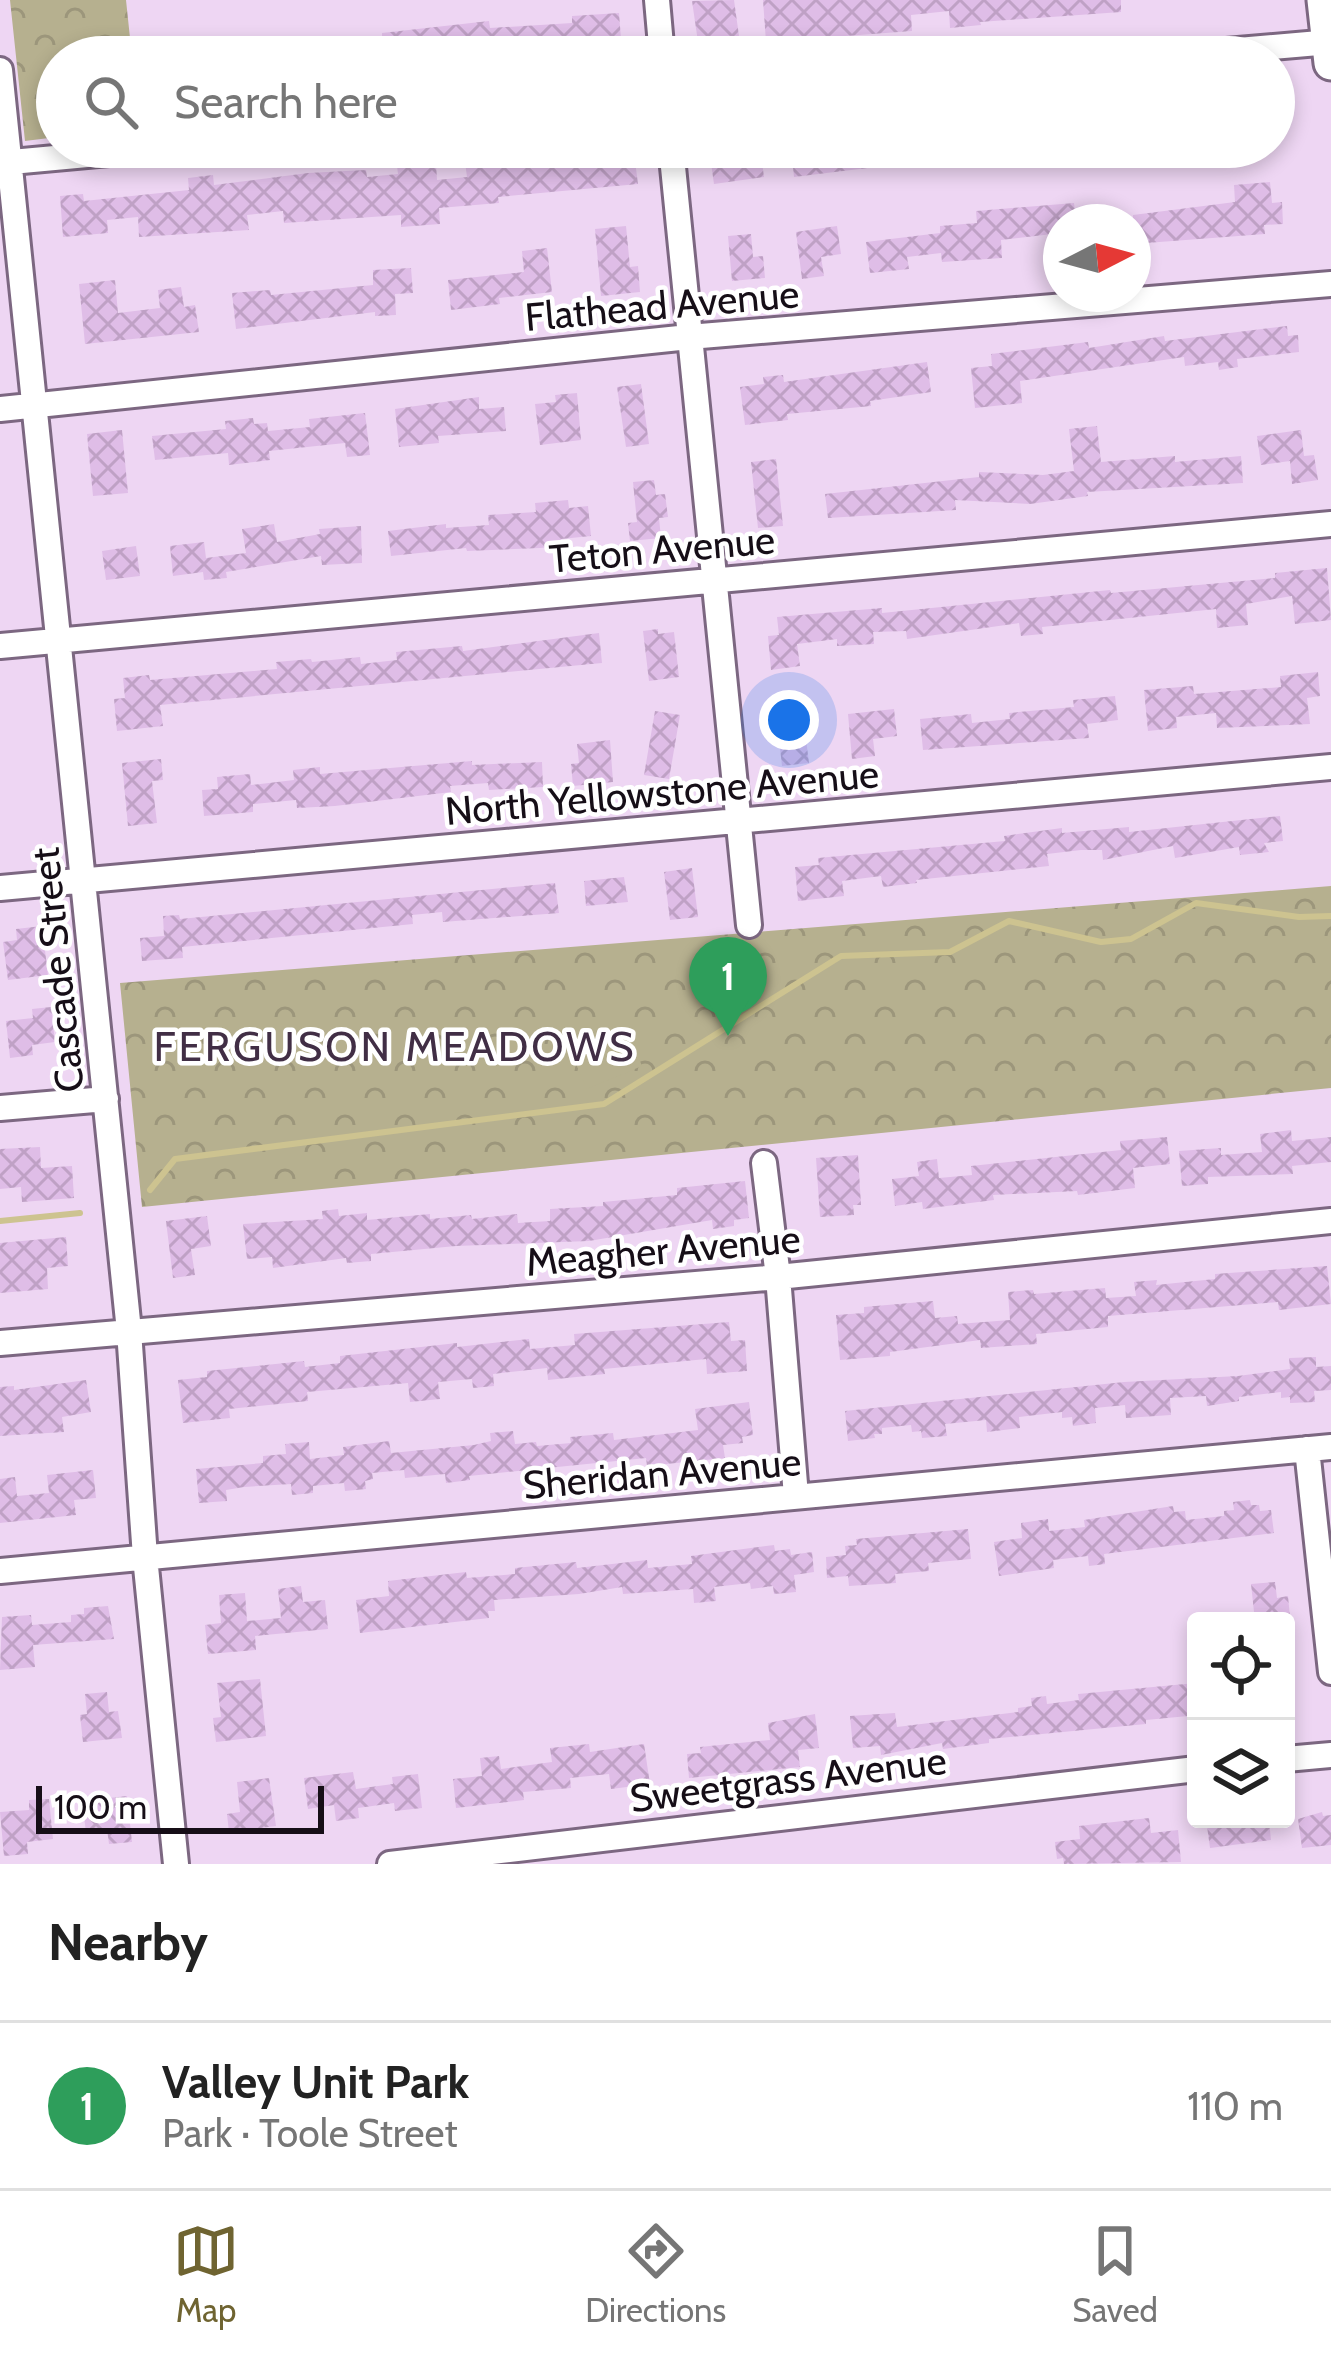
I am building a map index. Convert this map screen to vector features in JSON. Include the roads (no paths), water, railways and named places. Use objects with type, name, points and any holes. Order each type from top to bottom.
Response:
[{"type":"main road","points":[[1324,0],[1330,49]]},
{"type":"street","points":[[657,0],[660,36]]},
{"type":"street","points":[[1295,51],[1330,49]]},
{"type":"street","name":"Cascade Street","points":[[0,70],[5,163],[36,406],[129,1331],[176,1864]]},
{"type":"street","points":[[5,163],[36,160]]},
{"type":"street","points":[[673,168],[748,925]]},
{"type":"street","name":"Flathead Avenue","points":[[0,409],[689,337],[1331,284]]},
{"type":"street","name":"Teton Avenue","points":[[0,646],[1331,524]]},
{"type":"street","name":"North Yellowstone Avenue","points":[[0,889],[1331,767]]},
{"type":"street","points":[[0,1108],[106,1099]]},
{"type":"street","points":[[764,1163],[796,1496]]},
{"type":"street","name":"Meagher Avenue","points":[[0,1343],[778,1277],[1331,1221]]},
{"type":"street","points":[[1319,1448],[1331,1672]]},
{"type":"street","name":"Sheridan Avenue","points":[[0,1570],[1319,1448]]},
{"type":"street","points":[[1295,1758],[1331,1754]]},
{"type":"street","name":"Sweetgrass Avenue","points":[[390,1864],[1187,1770]]},
{"type":"waterway","points":[[150,1190],[175,1159],[604,1104],[841,956],[950,952],[1009,921],[1101,942],[1131,939],[1196,903],[1299,917],[1331,916]]},
{"type":"waterway","points":[[0,1221],[80,1213]]},
{"type":"place","name":"Valley Unit Park","points":[[728,1036]]},
{"type":"district","name":"FERGUSON MEADOWS","points":[[395,1046]]}]
